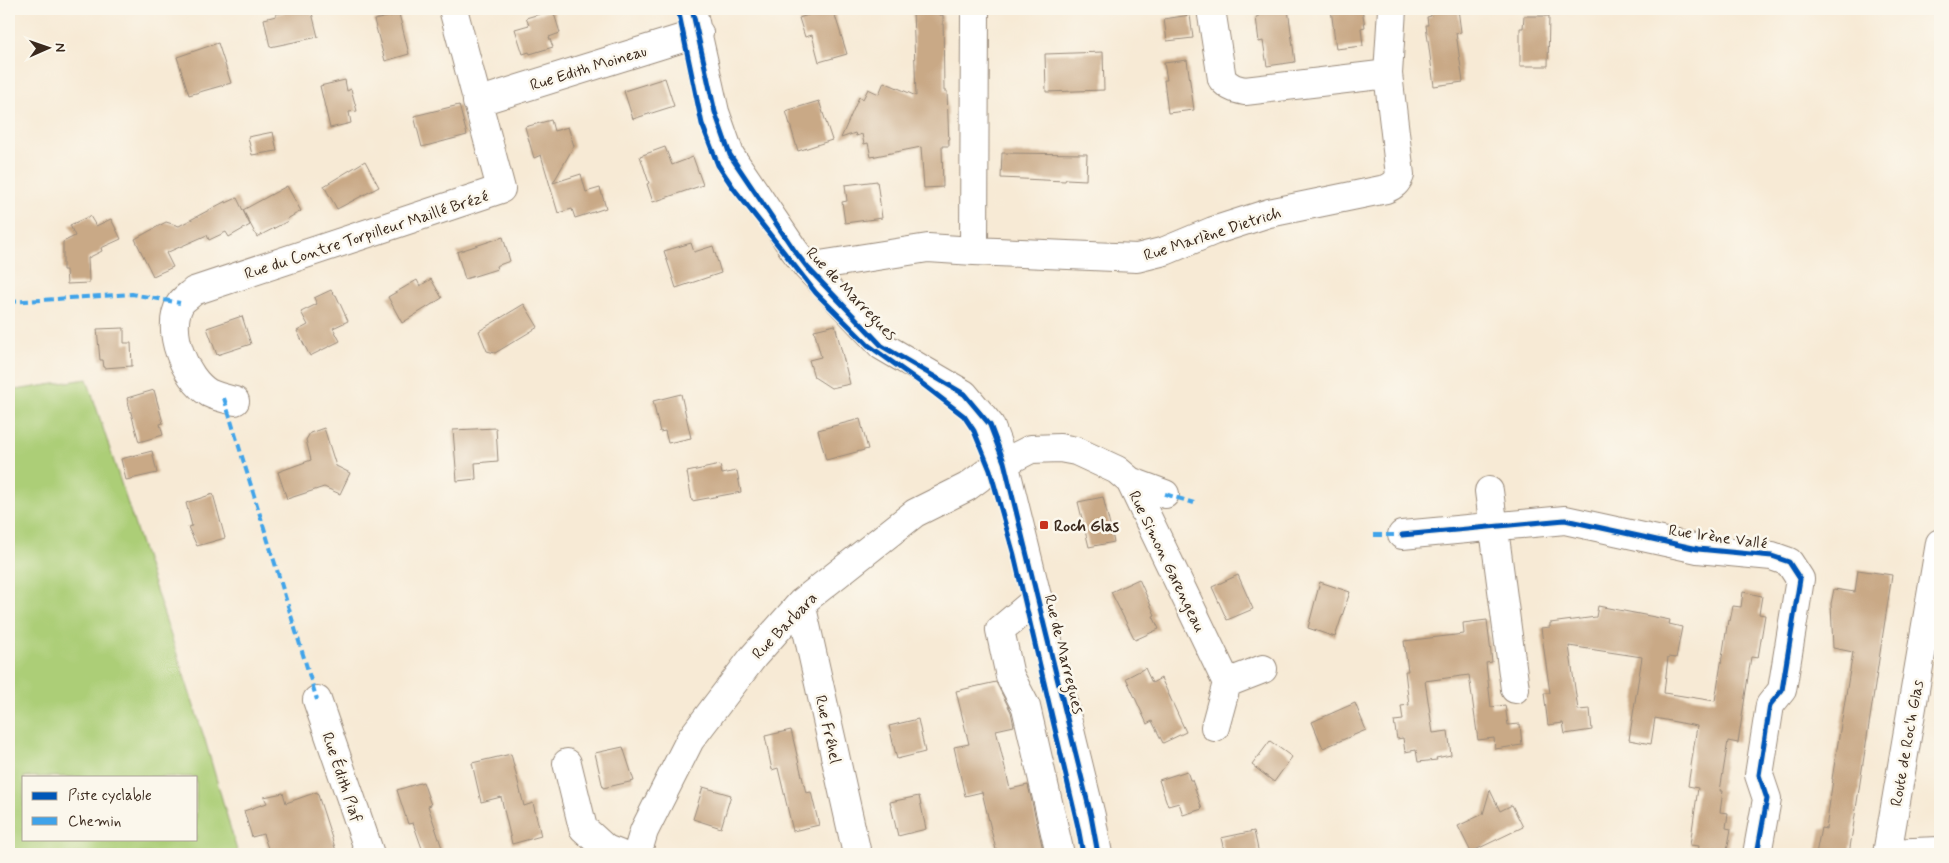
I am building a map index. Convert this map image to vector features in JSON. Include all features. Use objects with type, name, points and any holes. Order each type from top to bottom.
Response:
[{"type":"street","name":"Rue du Contre Torpilleur Maillé Brézé","points":[[235,401],[209,393],[195,380],[182,358],[174,336],[175,318],[180,303],[194,291],[500,189],[452,9]]},
{"type":"street","points":[[974,251],[975,9]]},
{"type":"street","points":[[1210,9],[1222,79],[1228,86],[1235,89],[1245,91],[1388,74]]},
{"type":"street","name":"Rue Marlène Dietrich","points":[[807,267],[928,248],[1137,258],[1165,252],[1213,231],[1269,213],[1386,189],[1397,182],[1400,175],[1388,74],[1392,9]]},
{"type":"street","name":"Rue Edith Moineau","points":[[477,102],[696,21]]},
{"type":"street","name":"Rue de Marregues","points":[[696,21],[715,112],[730,155],[807,267],[882,346],[964,394],[990,426],[1004,462],[1092,816],[1098,854]]},
{"type":"street","name":"Rue Simon Garengeau","points":[[1004,462],[1031,449],[1060,448],[1076,451],[1117,470],[1130,481],[1227,683]]},
{"type":"street","name":"Rue Barbara","points":[[637,854],[644,830],[690,740],[754,656],[801,603],[915,513],[967,487],[1004,462]]},
{"type":"street","points":[[1130,481],[1165,494]]},
{"type":"street","points":[[1489,491],[1515,689]]},
{"type":"street","name":"Rue Irène Vallé","points":[[1402,535],[1565,520],[1698,549],[1772,556],[1789,562],[1800,579],[1782,690],[1770,706],[1759,775],[1766,799],[1757,854]]},
{"type":"street","name":"Route de Roc'h Glas","points":[[1887,853],[1940,543]]},
{"type":"street","points":[[1038,598],[1000,630],[1010,676],[1026,707],[1060,854]]},
{"type":"street","name":"Rue Fréhel","points":[[801,603],[856,854]]},
{"type":"street","points":[[1215,728],[1227,683],[1263,669]]},
{"type":"street","name":"Rue Édith Piaf","points":[[317,700],[370,854]]},
{"type":"street","points":[[567,763],[582,828],[606,849],[619,854]]},
{"type":"street","points":[[1887,853],[1940,851]]},
{"type":"green space","points":[[87,379],[205,740],[238,854],[9,854],[9,391]]},
{"type":"building","points":[[298,9],[311,9],[318,37],[270,47],[264,19]]},
{"type":"building","points":[[826,9],[833,9],[847,54],[819,62],[812,35],[805,37],[799,18]]},
{"type":"building","points":[[913,9],[940,9],[940,15],[943,15],[944,91],[947,91],[949,146],[942,146],[943,187],[924,188],[921,147],[871,157],[868,143],[864,144],[862,134],[856,136],[855,133],[841,138],[859,97],[863,99],[868,89],[879,94],[884,82],[916,96]]},
{"type":"building","points":[[1259,9],[1288,9],[1295,62],[1267,66],[1263,41],[1259,42],[1256,17],[1260,16]]},
{"type":"building","points":[[1331,9],[1362,9],[1365,27],[1361,28],[1363,46],[1336,49]]},
{"type":"building","points":[[1430,9],[1458,9],[1461,32],[1456,33],[1463,82],[1434,86],[1426,25],[1428,25],[1427,17],[1431,16]]},
{"type":"building","points":[[553,10],[560,33],[549,37],[553,47],[530,54],[529,52],[523,54],[515,29],[529,25],[526,18]]},
{"type":"building","points":[[399,14],[409,54],[385,61],[374,20]]},
{"type":"building","points":[[1190,15],[1193,38],[1167,41],[1164,19]]},
{"type":"building","points":[[1524,16],[1549,16],[1548,66],[1520,66],[1520,28],[1523,28]]},
{"type":"building","points":[[218,43],[231,83],[189,95],[177,57]]},
{"type":"building","points":[[1103,52],[1104,90],[1046,92],[1045,54]]},
{"type":"building","points":[[1187,60],[1194,110],[1168,113],[1164,80],[1167,80],[1164,63]]},
{"type":"building","points":[[665,78],[674,106],[633,119],[624,91]]},
{"type":"building","points":[[345,80],[347,91],[351,89],[357,111],[349,112],[351,123],[330,128],[320,86]]},
{"type":"building","points":[[819,101],[832,140],[798,151],[786,111]]},
{"type":"building","points":[[459,105],[467,135],[422,147],[414,116]]},
{"type":"building","points":[[551,120],[554,131],[568,127],[574,146],[553,183],[581,174],[586,192],[600,188],[606,208],[575,218],[572,209],[558,213],[541,155],[534,158],[525,127]]},
{"type":"building","points":[[273,132],[277,151],[252,155],[248,137]]},
{"type":"building","points":[[665,147],[672,165],[693,157],[703,185],[653,202],[640,156]]},
{"type":"building","points":[[1002,153],[1087,154],[1086,180],[1001,178]]},
{"type":"building","points":[[365,161],[379,187],[337,209],[324,186]]},
{"type":"building","points":[[877,181],[882,218],[845,223],[842,202],[847,201],[845,185]]},
{"type":"building","points":[[287,186],[301,211],[287,219],[288,221],[257,237],[243,210]]},
{"type":"building","points":[[237,198],[250,225],[229,237],[226,232],[209,240],[207,235],[166,253],[173,267],[153,276],[135,239],[166,222],[179,226],[226,201],[226,203]]},
{"type":"building","points":[[90,216],[96,226],[111,219],[121,239],[101,248],[102,251],[88,258],[89,283],[67,284],[66,270],[63,270],[63,242],[75,236],[70,225]]},
{"type":"building","points":[[503,237],[510,261],[496,266],[497,269],[465,279],[457,252]]},
{"type":"building","points":[[691,243],[694,252],[713,246],[721,273],[676,288],[664,251]]},
{"type":"building","points":[[431,279],[442,298],[402,323],[388,297],[417,280],[420,286]]},
{"type":"building","points":[[331,290],[336,295],[348,321],[333,328],[340,341],[310,356],[297,331],[308,325],[301,312],[317,304],[314,298]]},
{"type":"building","points":[[524,304],[538,327],[495,353],[487,351],[479,331]]},
{"type":"building","points":[[242,316],[251,344],[217,355],[207,328]]},
{"type":"building","points":[[835,325],[850,384],[831,388],[814,377],[809,360],[821,357],[814,330]]},
{"type":"building","points":[[124,328],[124,343],[131,343],[132,366],[104,368],[103,360],[100,360],[97,329]]},
{"type":"building","points":[[154,390],[163,423],[160,424],[163,435],[139,442],[127,398]]},
{"type":"building","points":[[681,394],[691,438],[668,443],[665,431],[660,432],[653,401]]},
{"type":"building","points":[[860,419],[868,449],[826,460],[818,430]]},
{"type":"building","points":[[324,428],[336,466],[350,473],[340,494],[324,487],[287,499],[278,472],[311,460],[306,440],[310,433]]},
{"type":"building","points":[[496,428],[498,461],[475,463],[476,479],[457,481],[453,430]]},
{"type":"building","points":[[152,451],[157,473],[126,480],[121,459]]},
{"type":"building","points":[[720,465],[722,474],[737,471],[741,492],[692,501],[687,472]]},
{"type":"building","points":[[213,494],[225,538],[197,546],[188,527],[192,526],[186,503]]},
{"type":"building","points":[[1103,497],[1114,542],[1089,547],[1078,502]]},
{"type":"building","points":[[1858,570],[1892,575],[1849,854],[1816,854],[1821,828],[1826,829],[1832,779],[1853,652],[1833,648],[1831,604],[1834,589],[1855,592]]},
{"type":"building","points":[[1238,575],[1253,609],[1227,620],[1212,587]]},
{"type":"building","points":[[1139,579],[1159,629],[1135,640],[1111,592]]},
{"type":"building","points":[[1320,582],[1350,592],[1335,637],[1308,628]]},
{"type":"building","points":[[1743,592],[1762,596],[1759,614],[1765,615],[1758,658],[1751,657],[1738,743],[1728,741],[1720,791],[1723,791],[1720,812],[1728,813],[1726,828],[1731,829],[1727,851],[1721,850],[1720,854],[1698,854],[1699,846],[1690,845],[1698,788],[1688,786],[1697,726],[1655,718],[1651,744],[1629,740],[1642,657],[1569,646],[1578,710],[1590,709],[1592,730],[1565,734],[1563,723],[1548,725],[1544,693],[1550,693],[1541,628],[1550,627],[1550,623],[1596,617],[1598,606],[1670,620],[1669,624],[1682,627],[1676,658],[1668,657],[1664,693],[1715,701],[1728,620],[1730,621],[1733,606],[1741,607]]},
{"type":"building","points":[[1487,620],[1492,662],[1486,663],[1491,707],[1505,705],[1508,725],[1520,724],[1522,745],[1495,749],[1494,738],[1478,740],[1469,675],[1425,681],[1433,733],[1448,731],[1451,755],[1436,758],[1437,760],[1418,762],[1416,750],[1405,752],[1403,738],[1397,739],[1394,721],[1403,720],[1401,706],[1409,705],[1405,671],[1408,671],[1404,641],[1464,634],[1463,623]]},
{"type":"building","points":[[1145,668],[1152,683],[1161,678],[1186,732],[1163,743],[1152,721],[1147,724],[1126,678]]},
{"type":"building","points":[[996,682],[1011,712],[1014,726],[996,730],[1010,789],[1028,785],[1044,854],[997,854],[982,792],[965,796],[954,747],[969,744],[956,691]]},
{"type":"building","points":[[1355,703],[1366,730],[1323,748],[1312,722]]},
{"type":"building","points":[[918,719],[925,752],[897,759],[889,726]]},
{"type":"building","points":[[791,730],[806,793],[811,792],[819,825],[793,831],[778,768],[772,770],[765,736]]},
{"type":"building","points":[[1270,741],[1292,757],[1274,782],[1252,765]]},
{"type":"building","points":[[623,747],[634,781],[603,788],[595,753]]},
{"type":"building","points":[[511,754],[524,806],[533,803],[541,836],[512,844],[501,797],[481,802],[472,763]]},
{"type":"building","points":[[1187,771],[1202,809],[1183,815],[1179,803],[1168,806],[1159,780]]},
{"type":"building","points":[[423,782],[431,805],[428,806],[444,854],[424,854],[413,823],[408,824],[397,790]]},
{"type":"building","points":[[703,787],[731,795],[721,828],[693,819]]},
{"type":"building","points":[[1490,790],[1500,811],[1512,805],[1523,827],[1471,852],[1458,826],[1483,814]]},
{"type":"building","points":[[317,792],[337,854],[270,854],[263,834],[252,837],[244,811],[267,803],[264,797],[283,793],[286,803]]},
{"type":"building","points":[[919,796],[926,829],[898,836],[890,802]]},
{"type":"building","points":[[1254,831],[1259,854],[1225,854],[1221,838]]},
{"type":"marked path","points":[[9,302],[132,294],[180,303]]},
{"type":"marked path","points":[[224,398],[317,700]]},
{"type":"marked path","points":[[1165,494],[1194,503]]},
{"type":"marked path","points":[[1374,535],[1402,535]]},
{"type":"cycle path","points":[[678,9],[702,124],[718,165],[734,189],[816,293],[868,345],[964,416],[974,431],[990,470],[1014,555],[1083,854]]},
{"type":"cycle path","points":[[692,9],[715,112],[730,155],[794,250],[807,267],[882,346],[964,394],[990,425],[1004,462],[1091,816],[1098,854]]},
{"type":"cycle path","points":[[1402,535],[1565,520],[1698,549],[1772,556],[1789,562],[1800,579],[1782,690],[1770,705],[1759,775],[1767,799],[1757,854]]},
{"type":"place","name":"Roch Glas","points":[[1044,525]]}]
